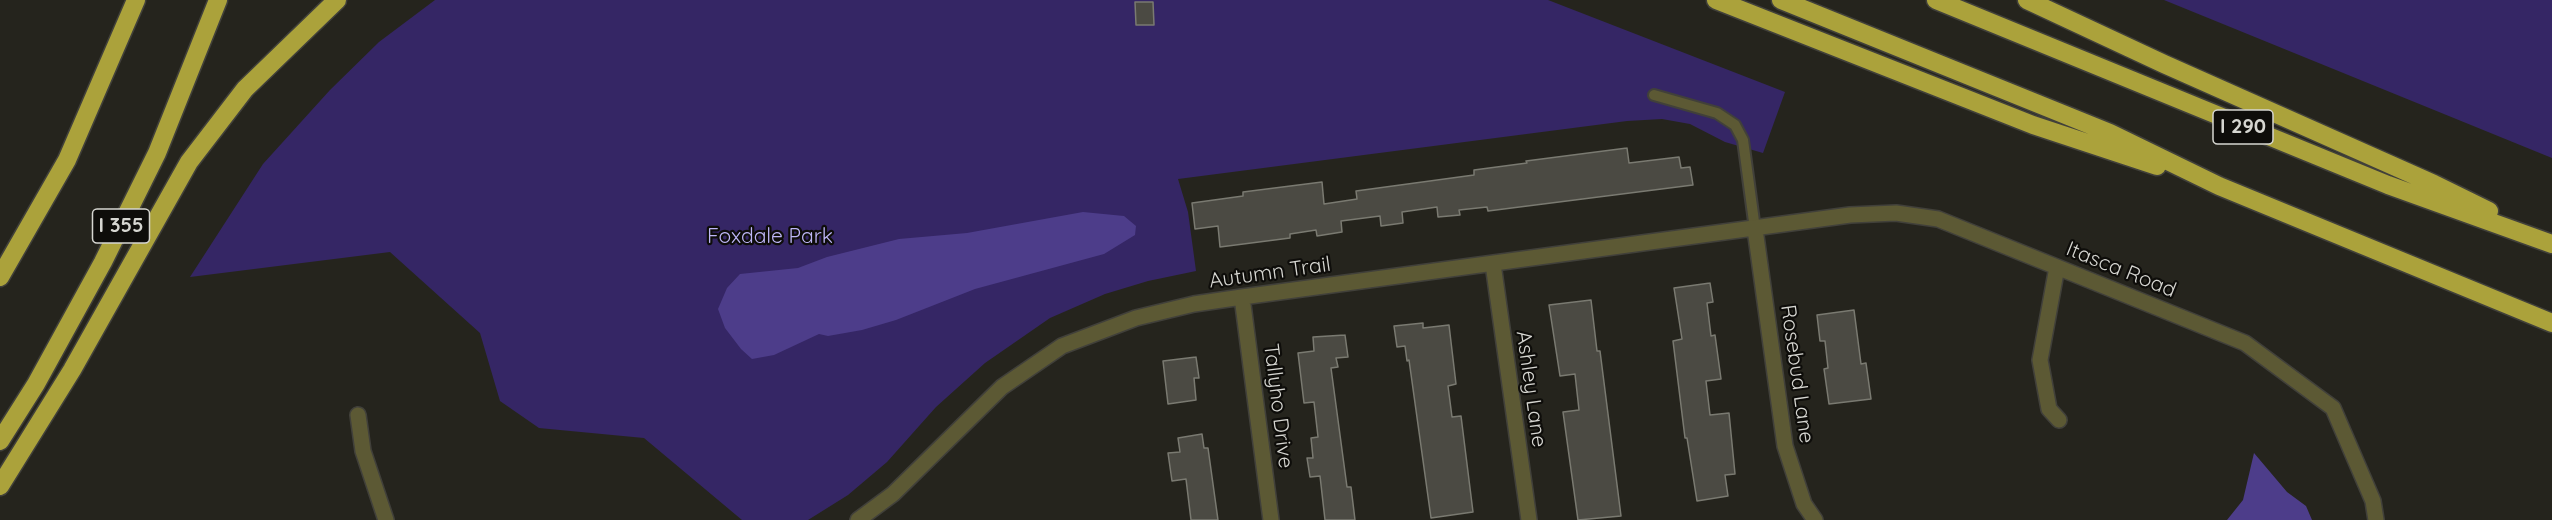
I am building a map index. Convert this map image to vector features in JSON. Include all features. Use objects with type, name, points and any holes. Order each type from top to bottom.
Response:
[{"type":"highway","points":[[0,277],[67,160],[136,0]]},
{"type":"highway","name":"I 355","points":[[0,441],[36,384],[103,262],[157,153],[218,0]]},
{"type":"highway","points":[[0,486],[72,370],[189,162],[245,89],[337,0]]},
{"type":"highway","points":[[1716,0],[2033,125],[2218,186]]},
{"type":"highway","points":[[1781,0],[2110,133],[2218,186],[2552,323]]},
{"type":"highway","name":"I 290","points":[[1936,0],[2388,185],[2552,243]]},
{"type":"highway","points":[[2027,0],[2164,64],[2434,184],[2552,243]]},
{"type":"street","name":"Itasca Road","points":[[1755,228],[1850,215],[1896,213],[1938,219],[2245,343],[2333,408],[2373,501],[2376,520]]},
{"type":"street","name":"Autumn Trail","points":[[858,520],[893,494],[1002,387],[1062,346],[1136,318],[1194,304],[1242,297],[1755,228]]},
{"type":"street","name":"Rosebud Lane","points":[[1755,228],[1785,446],[1804,504],[1815,520]]},
{"type":"street","name":"Ashley Lane","points":[[1493,264],[1529,520]]},
{"type":"street","points":[[2057,267],[2040,360],[2049,409],[2059,420]]},
{"type":"street","name":"Tallyho Drive","points":[[1242,297],[1271,520]]},
{"type":"street","points":[[358,415],[363,451],[386,520]]},
{"type":"lane","points":[[1654,95],[1717,113],[1735,125],[1743,140],[1755,228]]},
{"type":"green space","name":"Foxdale Park","points":[[435,0],[1548,0],[1785,92],[1763,153],[1725,142],[1690,124],[1662,119],[1627,121],[1178,179],[1188,212],[1196,271],[1148,281],[1105,294],[1050,318],[985,363],[936,407],[887,462],[848,495],[808,520],[742,520],[644,438],[539,428],[500,401],[480,333],[390,252],[190,277],[263,164],[330,90],[379,42]]},
{"type":"green space","points":[[2164,0],[2552,0],[2552,158]]},
{"type":"shaded area","points":[[1083,212],[1124,216],[1136,226],[1135,235],[1104,254],[975,289],[896,320],[862,330],[828,336],[819,334],[774,355],[752,359],[725,328],[718,309],[727,288],[740,274],[798,268],[827,257],[899,239],[967,233]]},
{"type":"shaded area","points":[[2254,453],[2287,492],[2306,506],[2312,520],[2227,520],[2243,500]]},
{"type":"building","points":[[1135,2],[1153,2],[1154,25],[1136,25]]},
{"type":"building","points":[[1627,148],[1629,163],[1679,157],[1681,168],[1690,167],[1693,185],[1488,211],[1487,207],[1459,210],[1460,215],[1438,217],[1437,207],[1402,212],[1403,223],[1381,226],[1380,216],[1341,221],[1342,232],[1317,236],[1316,230],[1290,234],[1290,238],[1220,247],[1218,226],[1195,229],[1192,203],[1243,196],[1243,192],[1322,182],[1324,204],[1357,199],[1356,191],[1474,175],[1474,170],[1527,163],[1526,161]]},
{"type":"building","points":[[1710,283],[1713,302],[1707,303],[1711,336],[1715,335],[1721,379],[1706,381],[1710,415],[1729,413],[1735,474],[1725,475],[1728,496],[1697,501],[1687,438],[1685,438],[1673,341],[1682,339],[1674,288]]},
{"type":"building","points":[[1591,300],[1597,351],[1600,351],[1621,516],[1578,520],[1563,412],[1579,410],[1575,374],[1560,376],[1549,305]]},
{"type":"building","points":[[1854,310],[1861,364],[1866,363],[1871,399],[1829,404],[1824,369],[1828,368],[1825,341],[1820,341],[1817,315]]},
{"type":"building","points":[[1423,323],[1423,328],[1449,325],[1456,384],[1448,386],[1452,417],[1461,416],[1473,512],[1431,518],[1409,360],[1407,361],[1405,346],[1397,347],[1394,326]]},
{"type":"building","points":[[1345,335],[1348,357],[1336,358],[1338,367],[1331,368],[1347,487],[1351,487],[1355,520],[1325,520],[1320,476],[1310,477],[1307,458],[1313,458],[1311,438],[1318,437],[1314,402],[1304,403],[1298,353],[1314,351],[1313,337]]},
{"type":"building","points":[[1196,357],[1199,378],[1194,378],[1196,400],[1168,404],[1163,361]]},
{"type":"building","points":[[1202,434],[1204,448],[1208,448],[1218,520],[1191,520],[1186,479],[1172,481],[1168,453],[1180,452],[1178,438]]}]
